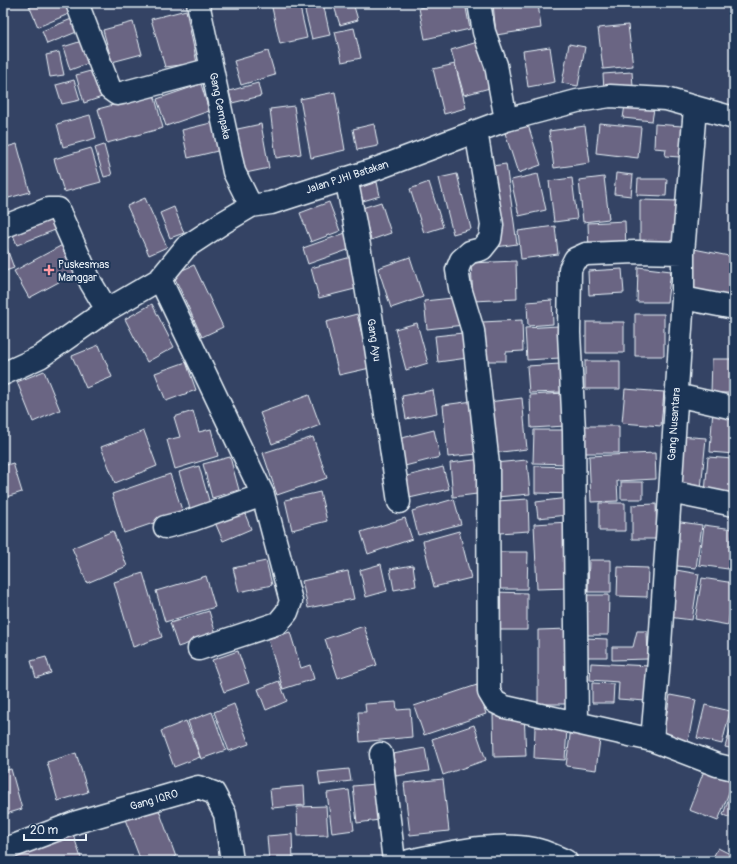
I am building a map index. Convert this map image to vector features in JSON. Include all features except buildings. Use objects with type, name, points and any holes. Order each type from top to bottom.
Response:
[{"type":"street","points":[[77,3],[110,89],[115,93],[122,93],[212,69]]},
{"type":"street","name":"Gang Cempaka","points":[[198,3],[234,172],[251,206]]},
{"type":"street","points":[[479,3],[484,32],[496,65],[506,120]]},
{"type":"street","name":"Jalan PJHI Batakan","points":[[3,374],[40,357],[107,310],[160,278],[186,247],[251,206],[271,203],[372,170],[506,120],[576,101],[610,96],[666,100],[734,118]]},
{"type":"street","name":"Gang Nusantara","points":[[652,740],[670,492],[682,298],[683,253],[695,108]]},
{"type":"street","points":[[476,132],[492,232],[490,239],[482,249],[470,252],[461,260],[457,270],[460,288],[473,331],[488,465],[489,692],[495,702],[500,705],[652,740],[717,765],[734,769]]},
{"type":"street","name":"Gang Ayu","points":[[346,178],[365,280],[399,502]]},
{"type":"street","points":[[3,227],[48,209],[58,209],[91,283],[107,310]]},
{"type":"street","points":[[577,723],[574,431],[570,333],[570,269],[575,259],[586,254],[636,252],[683,253]]},
{"type":"street","points":[[160,278],[263,495],[291,602],[287,612],[278,623],[199,649]]},
{"type":"street","points":[[682,298],[734,308]]},
{"type":"street","points":[[676,395],[734,408]]},
{"type":"street","points":[[670,492],[734,505]]},
{"type":"street","points":[[165,527],[192,520],[263,495]]},
{"type":"street","points":[[381,754],[394,861]]},
{"type":"street","name":"Gang IQRO","points":[[3,850],[77,822],[198,787],[214,793],[225,814],[232,861]]},
{"type":"street","points":[[409,861],[456,856],[504,846],[535,849],[566,861]]},
{"type":"place","name":"Puskesmas Manggar","points":[[49,270]]}]
